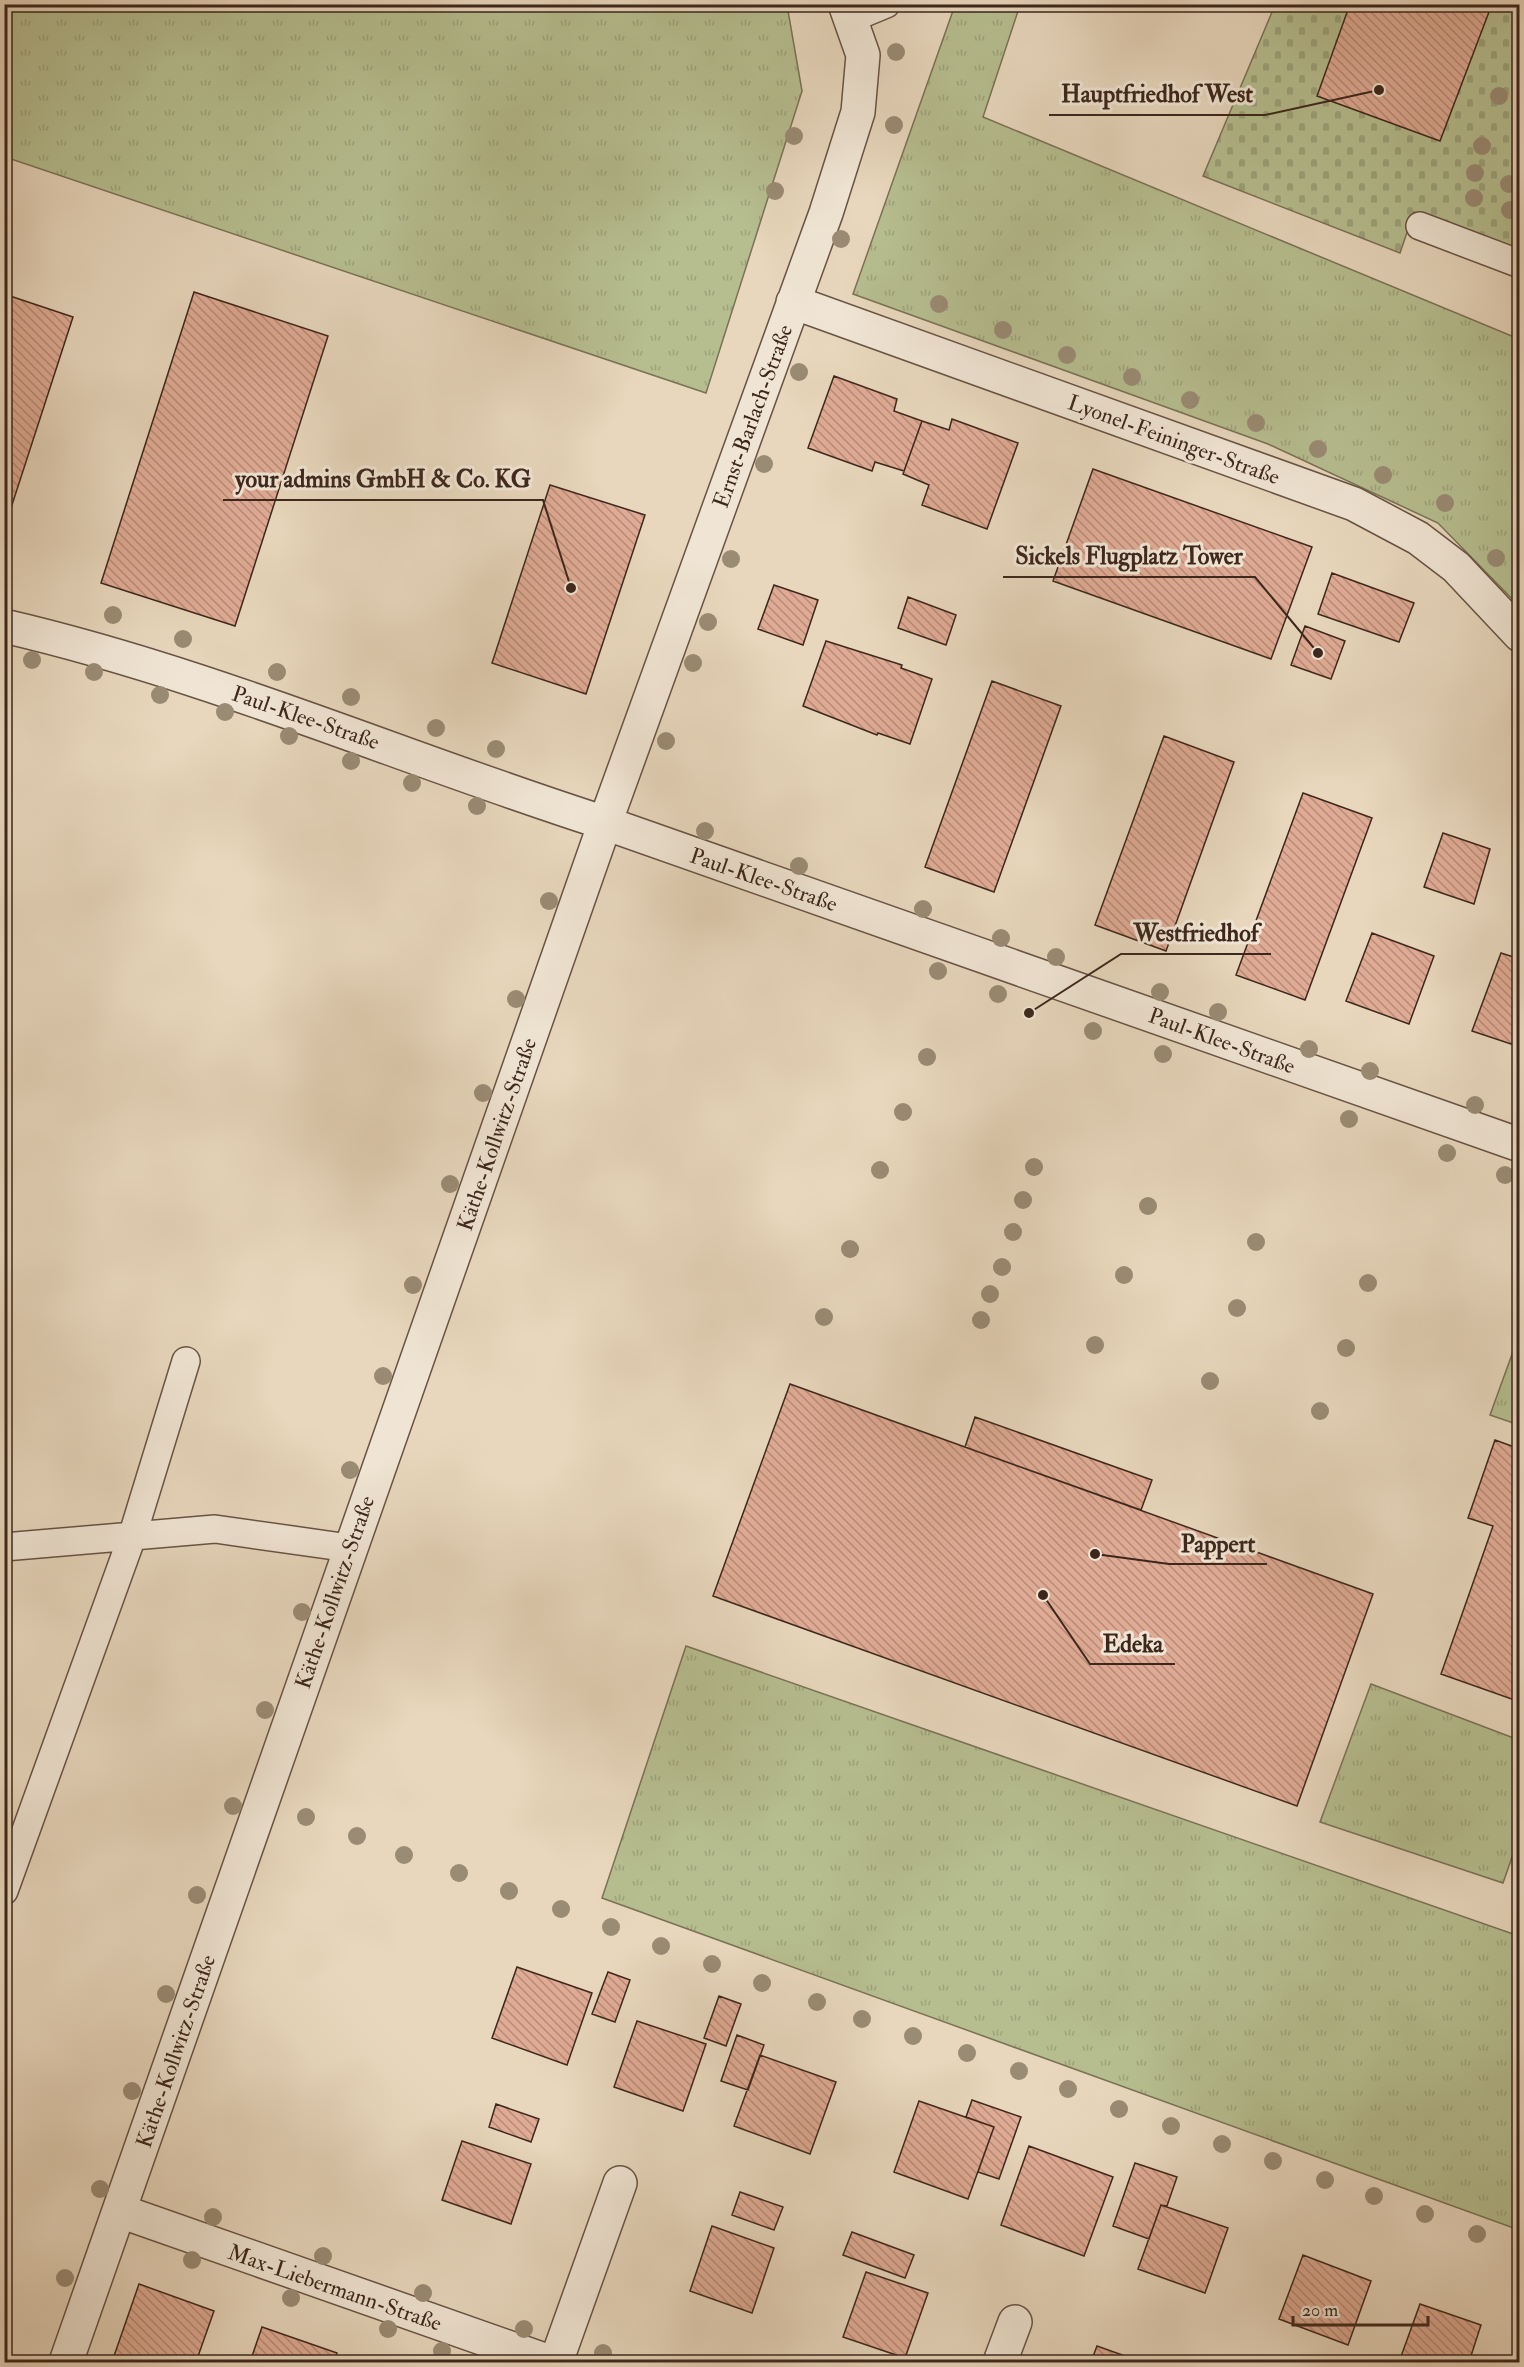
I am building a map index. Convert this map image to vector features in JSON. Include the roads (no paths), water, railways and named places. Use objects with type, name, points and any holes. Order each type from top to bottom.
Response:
[{"type":"street","name":"Ernst-Barlach-Straße","points":[[605,823],[826,213],[858,112],[863,55],[848,12]]},
{"type":"street","name":"Lyonel-Feininger-Straße","points":[[793,302],[1354,504],[1418,538],[1456,567],[1520,635]]},
{"type":"street","name":"Paul-Klee-Straße","points":[[4,626],[67,640],[186,675],[303,715],[535,800],[1520,1145]]},
{"type":"street","name":"Käthe-Kollwitz-Straße","points":[[66,2362],[605,823]]},
{"type":"street","points":[[556,2362],[620,2182]]},
{"type":"street","name":"Max-Liebermann-Straße","points":[[120,2211],[550,2362]]},
{"type":"street","points":[[1000,2362],[1015,2322]]},
{"type":"lane","points":[[848,12],[886,4]]},
{"type":"lane","points":[[1420,226],[1520,264]]},
{"type":"lane","points":[[4,1891],[132,1537],[186,1361]]},
{"type":"lane","points":[[4,1547],[215,1529],[350,1548]]},
{"type":"place","name":"Hauptfriedhof West","points":[[1379,90]]},
{"type":"place","name":"your admins GmbH & Co. KG","points":[[571,588]]},
{"type":"place","name":"Sickels Flugplatz Tower","points":[[1318,653]]},
{"type":"place","name":"Westfriedhof","points":[[1029,1013]]},
{"type":"place","name":"Pappert","points":[[1095,1554]]},
{"type":"place","name":"Edeka","points":[[1043,1595]]}]
